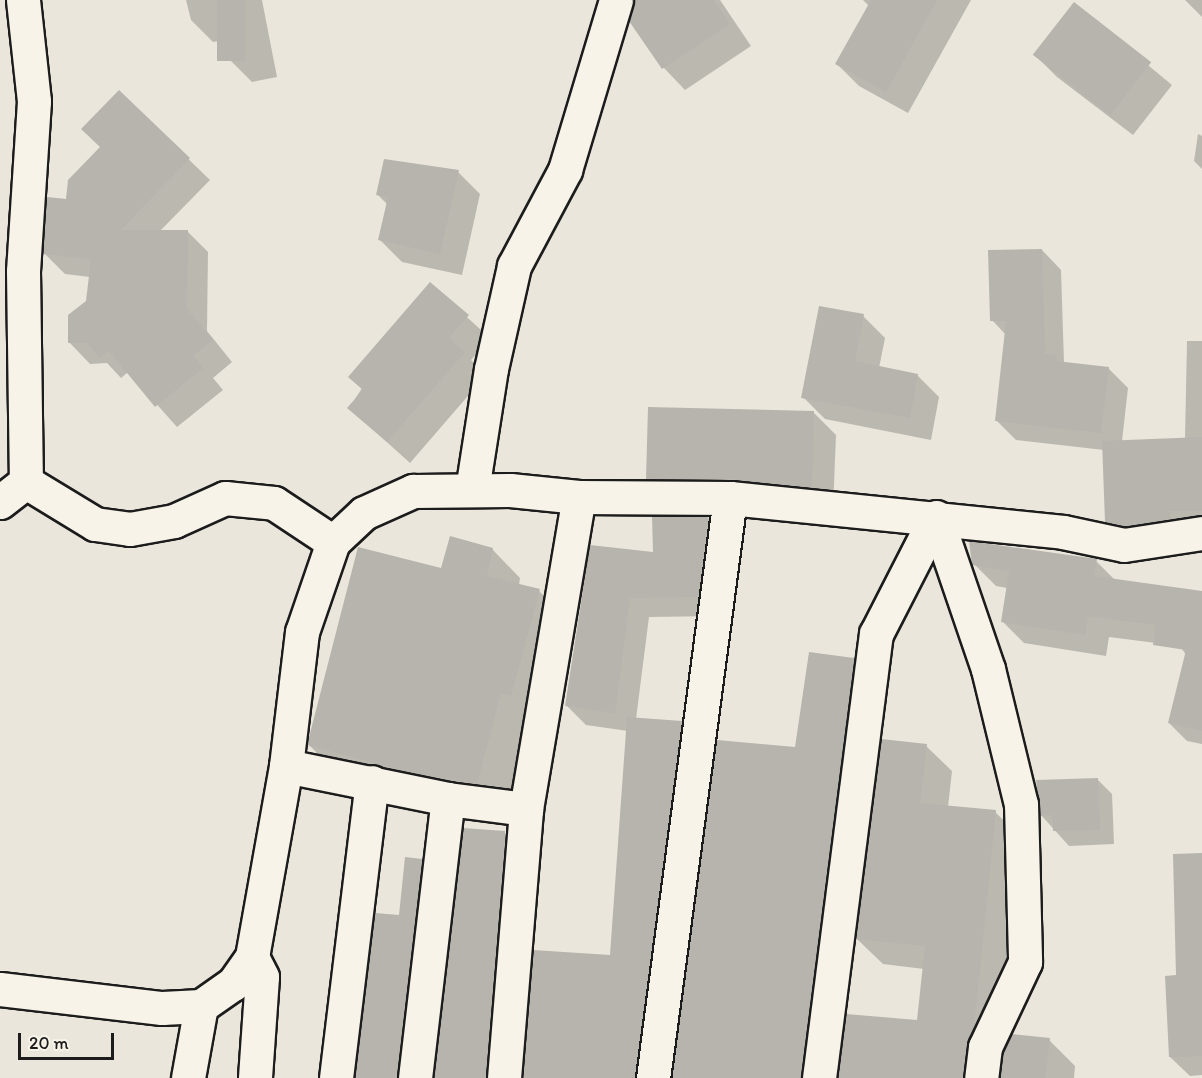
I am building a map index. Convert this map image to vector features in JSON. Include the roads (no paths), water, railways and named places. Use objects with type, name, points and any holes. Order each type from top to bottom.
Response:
[{"type":"street","points":[[23,0],[34,101],[23,271],[26,482]]},
{"type":"street","points":[[472,490],[491,369],[514,266],[565,170],[616,0]]},
{"type":"street","points":[[0,502],[26,482]]},
{"type":"street","points":[[26,482],[95,524],[130,530],[174,520],[225,498],[274,503],[333,542]]},
{"type":"street","points":[[0,989],[124,1007],[201,1005],[233,984],[252,957],[286,766],[302,632],[333,542],[364,513],[413,491],[472,490],[579,497],[730,498],[936,517],[1063,532],[1124,545],[1202,533]]},
{"type":"street","points":[[504,1078],[526,809],[579,497]]},
{"type":"street","points":[[653,1078],[730,498]]},
{"type":"street","points":[[819,1078],[876,634],[936,517]]},
{"type":"street","points":[[936,517],[988,669],[1021,804],[1025,962],[985,1047],[981,1078]]},
{"type":"street","points":[[286,766],[372,782],[448,800],[526,809]]},
{"type":"street","points":[[336,1078],[372,782]]},
{"type":"street","points":[[415,1078],[448,800]]},
{"type":"street","points":[[252,957],[262,977],[255,1078]]},
{"type":"street","points":[[188,1078],[201,1005]]}]
